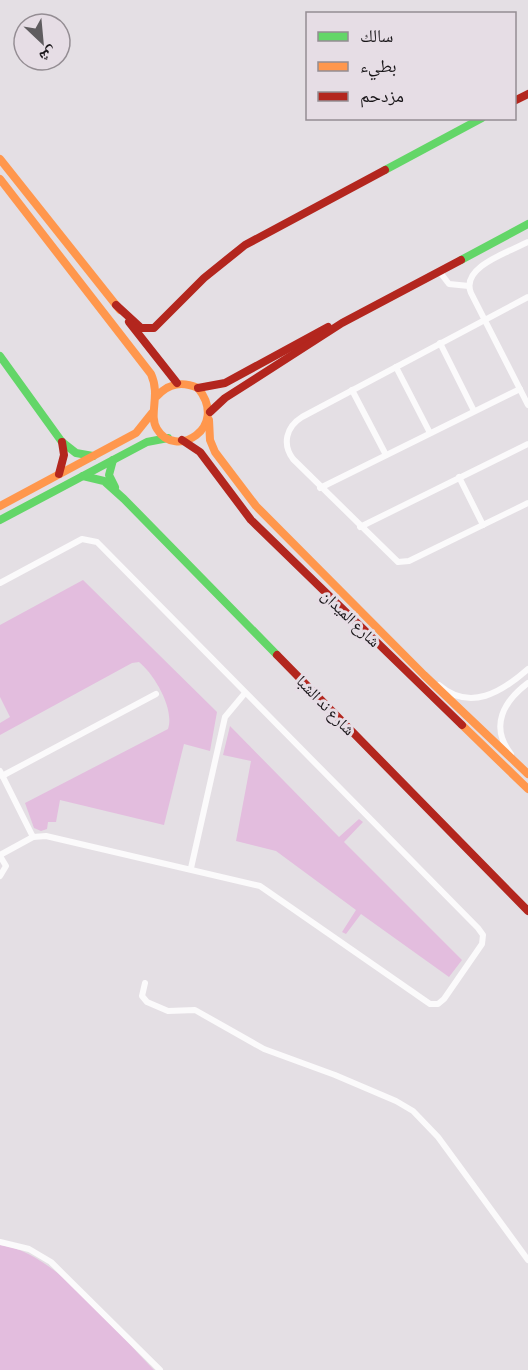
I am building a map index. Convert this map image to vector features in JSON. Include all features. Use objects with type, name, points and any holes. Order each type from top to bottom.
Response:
[{"type":"street","points":[[116,305],[141,328],[154,328],[204,278],[245,246],[478,120]]},
{"type":"street","points":[[0,159],[116,305],[161,366],[177,383],[198,388],[225,383],[318,331],[342,323]]},
{"type":"street","points":[[0,179],[128,341],[151,374],[157,396]]},
{"type":"street","points":[[0,520],[153,440],[170,438],[182,440],[199,434],[225,398],[342,323],[528,224]]},
{"type":"street","points":[[528,242],[474,271],[469,286],[528,405]]},
{"type":"street","points":[[439,271],[449,284],[469,286]]},
{"type":"street","points":[[528,297],[297,420],[288,434],[286,444],[290,455],[320,488],[394,561],[402,563],[528,503]]},
{"type":"street","points":[[441,343],[474,411]]},
{"type":"street","points":[[0,356],[62,442],[76,453],[93,456]]},
{"type":"street","points":[[396,367],[430,434]]},
{"type":"street","points":[[0,506],[136,433],[152,412],[157,396],[166,387],[177,383]]},
{"type":"street","points":[[198,388],[207,399],[210,416]]},
{"type":"street","points":[[320,488],[520,388]]},
{"type":"street","points":[[352,390],[387,455]]},
{"type":"street","points":[[152,412],[157,428],[170,438]]},
{"type":"street","name":"شارع الميدان","points":[[210,416],[212,446],[246,495],[424,675],[528,773]]},
{"type":"street","name":"شارع الميدان","points":[[182,440],[200,452],[251,520],[528,789]]},
{"type":"street","points":[[59,474],[64,455],[62,442]]},
{"type":"street","points":[[360,526],[528,444]]},
{"type":"street","name":"شارع ند الشبا","points":[[114,459],[109,475],[124,499]]},
{"type":"street","name":"شارع ند الشبا","points":[[83,476],[104,481],[124,499],[528,911]]},
{"type":"street","points":[[459,477],[483,525]]},
{"type":"street","points":[[0,583],[78,541],[92,539],[478,928],[483,935],[482,944],[444,999],[438,1004],[430,1004],[266,888],[191,868],[42,835],[33,837],[0,855],[6,866]]},
{"type":"street","points":[[424,675],[455,695],[478,699],[501,691],[528,669]]},
{"type":"street","points":[[528,683],[508,701],[500,725],[507,749],[528,773]]},
{"type":"street","points":[[191,868],[225,717],[245,693]]},
{"type":"street","points":[[33,837],[1,774],[156,694]]},
{"type":"street","points":[[1,878],[16,848]]},
{"type":"street","points":[[145,983],[142,994],[147,1002],[171,1011],[195,1010],[264,1049],[335,1075],[413,1111],[438,1137],[528,1260]]},
{"type":"street","points":[[0,1242],[28,1249],[51,1262],[160,1370]]},
{"type":"shaded area","points":[[83,580],[217,712],[210,751],[184,744],[164,825],[60,800],[56,822],[48,822],[47,829],[41,831],[34,828],[25,803],[168,729],[169,712],[162,692],[139,662],[132,663],[0,735],[0,723],[10,717],[0,697],[0,625]]},
{"type":"shaded area","points":[[230,726],[339,837],[359,819],[363,822],[344,842],[462,960],[449,977],[361,914],[346,934],[342,932],[356,910],[276,851],[236,841],[251,761],[223,755]]},
{"type":"shaded area","points":[[0,1245],[21,1250],[62,1277],[103,1315],[154,1370],[0,1370]]},
{"type":"traffic: fast","points":[[385,170],[478,120]]},
{"type":"traffic: fast","points":[[461,260],[528,224]]},
{"type":"traffic: fast","points":[[0,356],[62,442],[76,453],[93,456]]},
{"type":"traffic: fast","points":[[0,520],[147,442],[168,438]]},
{"type":"traffic: fast","points":[[113,460],[109,475],[115,487]]},
{"type":"traffic: fast","points":[[83,476],[104,481],[124,499],[277,655]]},
{"type":"traffic: slow","points":[[0,159],[120,310]]},
{"type":"traffic: slow","points":[[0,179],[151,374],[155,390],[154,417],[157,429],[165,438],[176,441],[186,440],[196,435],[204,427],[208,416],[206,403],[198,388],[181,384],[166,388],[157,396]]},
{"type":"traffic: slow","points":[[0,506],[136,433],[152,413]]},
{"type":"traffic: slow","points":[[209,420],[210,440],[215,452],[256,506],[424,675],[528,774]]},
{"type":"traffic: slow","points":[[462,725],[528,789]]},
{"type":"traffic: jam","points":[[516,100],[528,94]]},
{"type":"traffic: jam","points":[[116,305],[141,328],[154,328],[204,278],[245,245],[385,170]]},
{"type":"traffic: jam","points":[[210,412],[225,398],[342,323],[461,260]]},
{"type":"traffic: jam","points":[[129,322],[177,383]]},
{"type":"traffic: jam","points":[[198,388],[225,383],[328,327]]},
{"type":"traffic: jam","points":[[182,440],[200,452],[251,520],[462,725]]},
{"type":"traffic: jam","points":[[59,474],[64,455],[62,442]]},
{"type":"traffic: jam","points":[[277,655],[528,911]]}]
